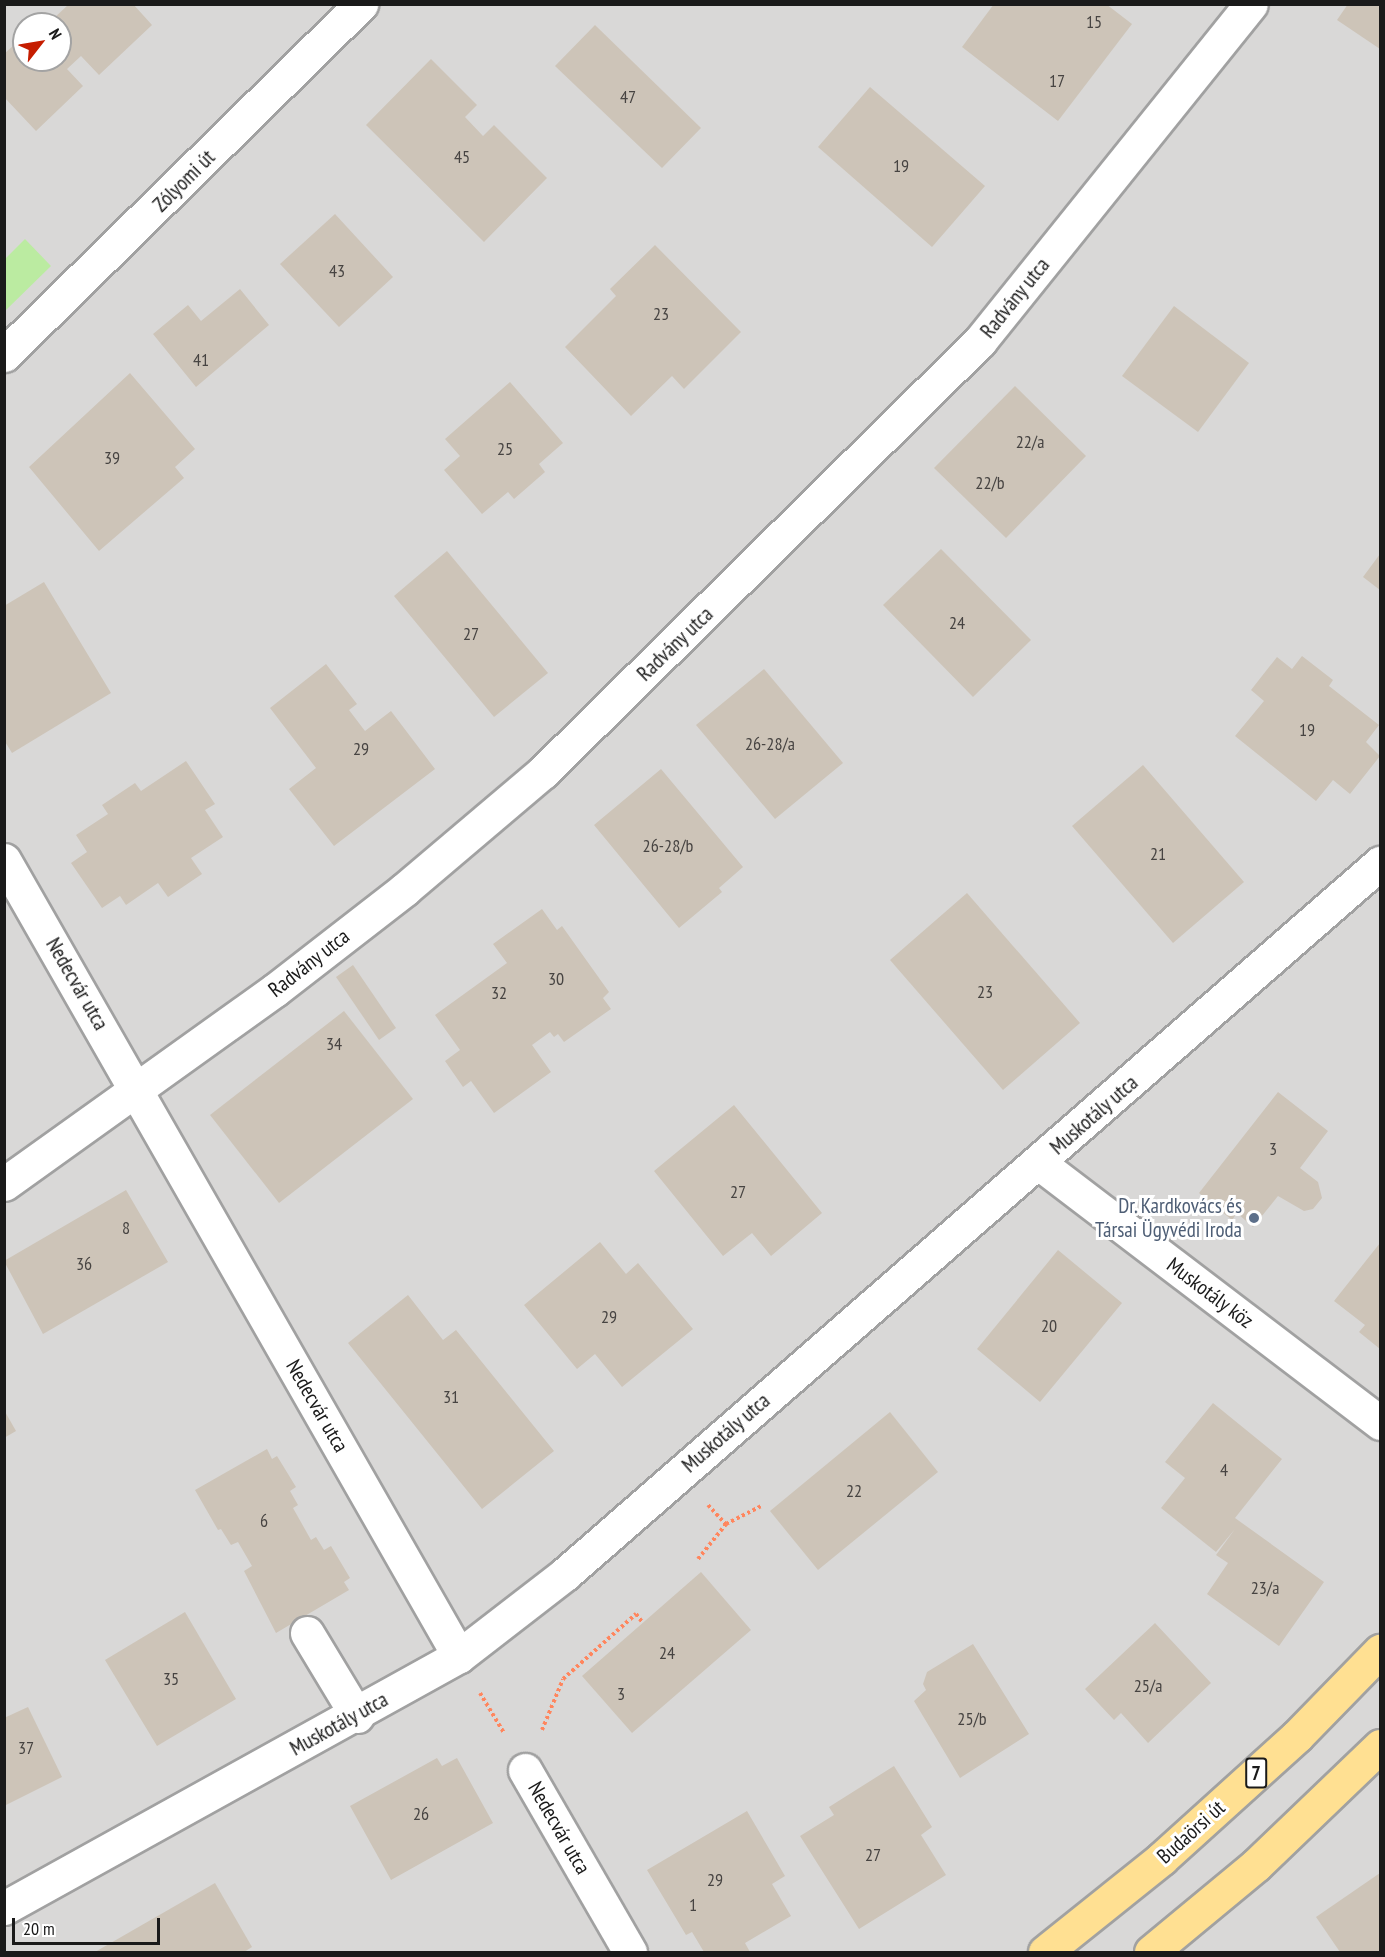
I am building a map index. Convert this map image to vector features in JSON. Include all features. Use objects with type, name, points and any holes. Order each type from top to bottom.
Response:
[{"type":"main road","name":"Budaörsi út","points":[[1045,1953],[1161,1859],[1297,1736],[1380,1651]]},
{"type":"main road","points":[[1151,1953],[1256,1865],[1380,1746]]},
{"type":"street","name":"Zólyomi út","points":[[4,355],[361,4]]},
{"type":"street","name":"Radvány utca","points":[[4,1184],[275,990],[405,890],[543,772],[681,640],[980,341],[1251,4]]},
{"type":"street","name":"Nedecvár utca","points":[[4,860],[137,1088],[459,1656]]},
{"type":"street","name":"Muskotály utca","points":[[4,1908],[357,1716],[459,1656],[565,1574],[1039,1163],[1380,863]]},
{"type":"street","name":"Muskotály köz","points":[[1039,1163],[1380,1423]]},
{"type":"street","points":[[307,1633],[357,1716]]},
{"type":"street","name":"Nedecvár utca","points":[[525,1770],[630,1953]]},
{"type":"path","points":[[699,1559],[726,1524],[761,1506]]},
{"type":"path","points":[[525,1770],[563,1679],[636,1614],[643,1623]]},
{"type":"path","name":"Nedecvár utca","points":[[459,1656],[525,1770]]},
{"type":"shaded area","points":[[5,5],[1380,5],[1380,1952],[5,1952]]},
{"type":"green space","points":[[25,239],[51,266],[5,311],[5,259]]},
{"type":"building","points":[[69,4],[133,4],[152,25],[99,75],[81,56],[72,64],[72,12],[60,12]]},
{"type":"building","points":[[994,4],[1106,4],[1132,24],[1058,121],[962,47]]},
{"type":"building","points":[[1348,4],[1380,4],[1380,49],[1337,20]]},
{"type":"building","points":[[595,25],[701,128],[662,168],[555,66]]},
{"type":"building","points":[[12,47],[12,72],[70,72],[83,86],[36,131],[4,97],[4,54]]},
{"type":"building","points":[[431,59],[477,105],[465,117],[483,136],[494,125],[547,178],[484,242],[366,125]]},
{"type":"building","points":[[870,87],[985,186],[932,247],[818,147]]},
{"type":"building","points":[[335,214],[393,277],[339,327],[280,264]]},
{"type":"building","points":[[655,245],[741,332],[684,389],[672,376],[631,416],[565,347],[616,296],[610,289]]},
{"type":"building","points":[[240,289],[269,325],[196,387],[153,334],[188,305],[201,321]]},
{"type":"building","points":[[1174,306],[1249,363],[1198,432],[1122,376]]},
{"type":"building","points":[[130,373],[195,449],[175,467],[184,478],[99,551],[29,467]]},
{"type":"building","points":[[510,382],[563,443],[539,464],[545,472],[514,499],[508,492],[482,514],[444,470],[460,456],[445,439]]},
{"type":"building","points":[[1015,386],[1086,456],[1006,538],[934,468]]},
{"type":"building","points":[[941,549],[1031,640],[973,697],[883,605]]},
{"type":"building","points":[[447,551],[548,673],[494,717],[394,596]]},
{"type":"building","points":[[1380,554],[1380,590],[1363,577]]},
{"type":"building","points":[[44,582],[111,693],[12,753],[4,740],[4,606]]},
{"type":"building","points":[[1302,656],[1333,680],[1329,686],[1379,725],[1366,742],[1380,756],[1350,794],[1333,780],[1316,801],[1235,736],[1264,701],[1251,690],[1277,657],[1292,669]]},
{"type":"building","points":[[326,664],[357,704],[349,710],[365,731],[391,711],[435,769],[334,846],[289,789],[316,768],[270,708]]},
{"type":"building","points":[[764,669],[843,763],[775,819],[696,725]]},
{"type":"building","points":[[186,761],[215,804],[205,810],[223,837],[191,858],[202,874],[168,897],[158,883],[126,905],[120,896],[102,908],[71,863],[87,852],[76,835],[108,814],[102,805],[135,783],[141,791]]},
{"type":"building","points":[[1143,765],[1244,882],[1173,943],[1072,826]]},
{"type":"building","points":[[661,769],[743,867],[719,888],[722,892],[679,928],[594,825]]},
{"type":"building","points":[[967,893],[1080,1023],[1003,1090],[890,960]]},
{"type":"building","points":[[542,909],[557,930],[562,926],[609,992],[603,998],[611,1009],[564,1042],[558,1034],[554,1037],[550,1032],[532,1045],[551,1072],[494,1113],[471,1081],[463,1087],[445,1061],[460,1050],[435,1015],[507,963],[493,944]]},
{"type":"building","points":[[353,965],[396,1028],[379,1040],[336,977]]},
{"type":"building","points":[[344,1011],[413,1099],[279,1203],[210,1115]]},
{"type":"building","points":[[1278,1092],[1328,1131],[1300,1168],[1318,1182],[1322,1198],[1313,1209],[1304,1211],[1278,1196],[1253,1227],[1237,1213],[1232,1220],[1199,1193]]},
{"type":"building","points":[[734,1105],[822,1213],[771,1256],[752,1233],[723,1256],[654,1171]]},
{"type":"building","points":[[126,1190],[168,1262],[43,1334],[4,1261]]},
{"type":"building","points":[[600,1242],[626,1274],[638,1263],[693,1329],[622,1387],[595,1354],[577,1369],[524,1305]]},
{"type":"building","points":[[1380,1243],[1380,1349],[1359,1332],[1365,1325],[1334,1301]]},
{"type":"building","points":[[1058,1250],[1122,1303],[1040,1402],[977,1349]]},
{"type":"building","points":[[408,1295],[443,1340],[456,1330],[554,1451],[482,1509],[348,1343]]},
{"type":"building","points":[[1213,1403],[1282,1459],[1235,1518],[1324,1582],[1279,1646],[1207,1594],[1228,1563],[1216,1555],[1235,1529],[1216,1552],[1161,1508],[1185,1478],[1165,1462]]},
{"type":"building","points":[[4,1410],[16,1431],[4,1438]]},
{"type":"building","points":[[890,1412],[938,1472],[818,1570],[770,1511]]},
{"type":"building","points":[[267,1449],[272,1459],[277,1456],[296,1487],[290,1491],[298,1505],[293,1508],[311,1540],[316,1537],[324,1550],[331,1546],[350,1578],[344,1582],[349,1590],[276,1633],[244,1571],[252,1566],[238,1542],[231,1545],[221,1529],[218,1530],[195,1490]]},
{"type":"building","points":[[701,1572],[751,1630],[632,1733],[582,1676]]},
{"type":"building","points":[[185,1612],[236,1699],[157,1746],[105,1660]]},
{"type":"building","points":[[1155,1623],[1211,1683],[1148,1743],[1121,1713],[1114,1720],[1085,1689]]},
{"type":"building","points":[[973,1644],[1029,1734],[960,1778],[914,1701],[926,1690],[923,1684],[927,1672]]},
{"type":"building","points":[[28,1707],[62,1777],[4,1806],[4,1718]]},
{"type":"building","points":[[437,1758],[442,1766],[457,1758],[493,1823],[391,1880],[350,1806]]},
{"type":"building","points":[[894,1766],[932,1827],[921,1835],[946,1875],[859,1929],[800,1836],[834,1815],[829,1807]]},
{"type":"building","points":[[747,1811],[785,1876],[772,1884],[791,1916],[745,1943],[750,1952],[704,1952],[692,1932],[686,1935],[647,1870]]},
{"type":"building","points":[[1380,1873],[1380,1952],[1340,1952],[1316,1917]]},
{"type":"building","points":[[215,1883],[252,1947],[244,1952],[95,1952]]},
{"type":"place","name":"Dr. Kardkovács és Társai Ügyvédi Iroda","points":[[1254,1218]]}]
